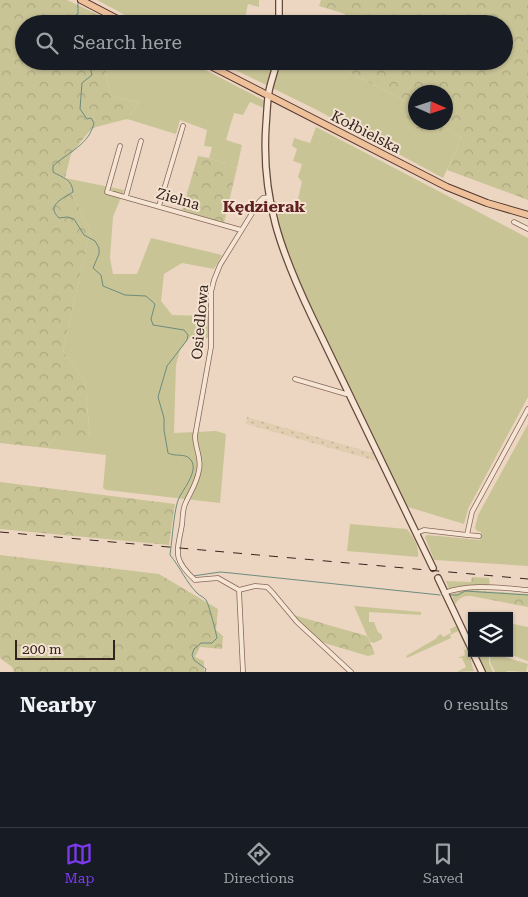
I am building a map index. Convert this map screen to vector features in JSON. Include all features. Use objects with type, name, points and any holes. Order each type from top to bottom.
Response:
[{"type":"main road","points":[[82,0],[110,15]]},
{"type":"main road","name":"Kołbielska","points":[[218,70],[454,190],[487,203],[527,214]]},
{"type":"street","points":[[279,0],[280,15]]},
{"type":"street","points":[[275,70],[268,96],[264,158],[269,197],[280,241],[295,281],[433,568]]},
{"type":"street","points":[[159,206],[183,126]]},
{"type":"street","points":[[126,196],[141,142]]},
{"type":"street","name":"Zielna","points":[[120,146],[107,192],[242,230]]},
{"type":"street","name":"Osiedlowa","points":[[239,590],[222,579],[195,580],[181,563],[177,552],[184,505],[195,487],[200,465],[195,436],[211,347],[211,292],[214,280],[220,265],[260,201],[269,197]]},
{"type":"street","points":[[514,222],[528,229]]},
{"type":"street","points":[[295,379],[346,394],[349,393]]},
{"type":"street","points":[[467,535],[472,512],[528,409]]},
{"type":"street","points":[[417,533],[424,530],[479,536]]},
{"type":"street","points":[[438,578],[468,644]]},
{"type":"street","points":[[243,672],[239,590],[255,586],[267,587],[297,622],[351,672]]},
{"type":"street","points":[[444,593],[458,588],[471,587],[528,590]]},
{"type":"street","points":[[474,657],[482,672]]},
{"type":"shaded area","points":[[247,417],[373,453],[376,461],[246,424]]},
{"type":"green space","points":[[0,0],[67,0],[97,15],[15,15],[15,70],[106,70],[110,95],[139,103],[127,119],[92,128],[71,154],[65,178],[90,231],[63,351],[85,382],[90,438],[56,437],[46,448],[0,443]]},
{"type":"green space","points":[[97,0],[259,0],[259,7],[248,4],[246,15],[125,15]]},
{"type":"green space","points":[[321,0],[528,0],[528,200],[447,170],[462,138],[450,130],[453,130],[453,85],[408,85],[408,102],[346,71],[513,70],[513,15],[345,15],[319,6]]},
{"type":"green space","points":[[106,70],[205,70],[265,101],[264,108],[250,102],[243,115],[234,113],[226,140],[242,145],[237,168],[209,158],[212,147],[204,146],[207,130],[180,120],[176,134],[127,119],[139,103],[110,95]]},
{"type":"green space","points":[[235,70],[346,70],[408,102],[406,123],[408,123],[408,130],[450,130],[462,138],[443,178],[315,109]]},
{"type":"green space","points":[[408,111],[408,124],[405,123]]},
{"type":"green space","points":[[316,127],[528,238],[528,397],[468,509],[464,524],[408,507],[301,285],[280,230],[274,201],[296,207],[302,182],[298,177],[302,164],[293,161],[297,149],[292,146],[294,138],[310,143]]},
{"type":"green space","points":[[420,130],[442,130],[438,138]]},
{"type":"green space","points":[[198,156],[237,168],[224,223],[182,210]]},
{"type":"green space","points":[[65,178],[124,190],[113,217],[110,258],[113,274],[137,274],[151,238],[222,255],[214,269],[182,263],[164,274],[161,301],[172,315],[208,316],[208,338],[190,337],[180,350],[176,365],[174,433],[216,431],[226,434],[220,503],[106,490],[103,488],[106,455],[46,448],[56,437],[90,437],[85,382],[63,351],[90,231]]},
{"type":"green space","points":[[528,424],[528,566],[434,560],[425,537],[427,535],[480,540],[481,532],[475,528],[478,515]]},
{"type":"green space","points":[[0,482],[175,504],[169,545],[0,529]]},
{"type":"green space","points":[[350,524],[407,529],[416,542],[418,557],[347,551]]},
{"type":"green space","points":[[0,555],[159,574],[218,609],[216,630],[223,636],[222,649],[200,647],[195,657],[204,661],[204,672],[14,672],[12,667],[0,658]]},
{"type":"green space","points":[[472,577],[489,578],[490,587],[458,586],[449,589],[446,581],[471,582]]},
{"type":"green space","points":[[467,590],[528,594],[528,607],[471,596],[462,597],[455,604],[451,594]]},
{"type":"green space","points":[[354,606],[421,612],[421,615],[369,612],[369,622],[374,622],[378,632],[382,635],[382,639],[374,643],[370,642]]},
{"type":"green space","points":[[290,614],[367,636],[375,654],[368,656],[321,642]]},
{"type":"green space","points":[[513,624],[528,627],[528,661],[513,656]]},
{"type":"green space","points":[[456,626],[466,646],[461,650],[465,646],[458,631],[450,635],[451,638],[407,658],[406,656],[437,638],[437,636],[441,634],[443,637],[451,633],[450,629]]},
{"type":"green space","points":[[468,649],[468,657],[470,657],[474,671],[457,672],[466,667],[462,658],[458,658],[465,655],[464,650]]},
{"type":"green space","points":[[476,657],[489,657],[489,663],[493,672],[484,672]]},
{"type":"green space","points":[[491,657],[504,657],[528,664],[526,672],[495,672],[490,662]]},
{"type":"waterway","points":[[76,15],[78,14],[78,0]]},
{"type":"waterway","points":[[91,70],[92,75],[82,83],[80,109],[87,119],[91,118],[94,123],[83,143],[53,166],[53,172],[69,182],[73,192],[57,202],[54,209],[59,218],[67,217],[74,219],[84,235],[95,241],[99,248],[99,254],[93,268],[101,275],[103,286],[125,295],[146,296],[155,304],[151,319],[153,325],[184,330],[188,335],[187,340],[167,366],[158,397],[164,418],[168,453],[188,457],[193,463],[192,473],[177,503],[170,555],[193,589],[206,600],[211,612],[217,638],[212,643],[201,643],[194,649],[192,655],[194,660],[206,669],[205,672]]},
{"type":"waterway","points":[[193,576],[220,572],[440,595]]},
{"type":"waterway","points":[[448,595],[458,595],[465,591],[528,595]]},
{"type":"railway","points":[[0,532],[528,579]]},
{"type":"district","name":"Kędzierak","points":[[264,206]]}]
